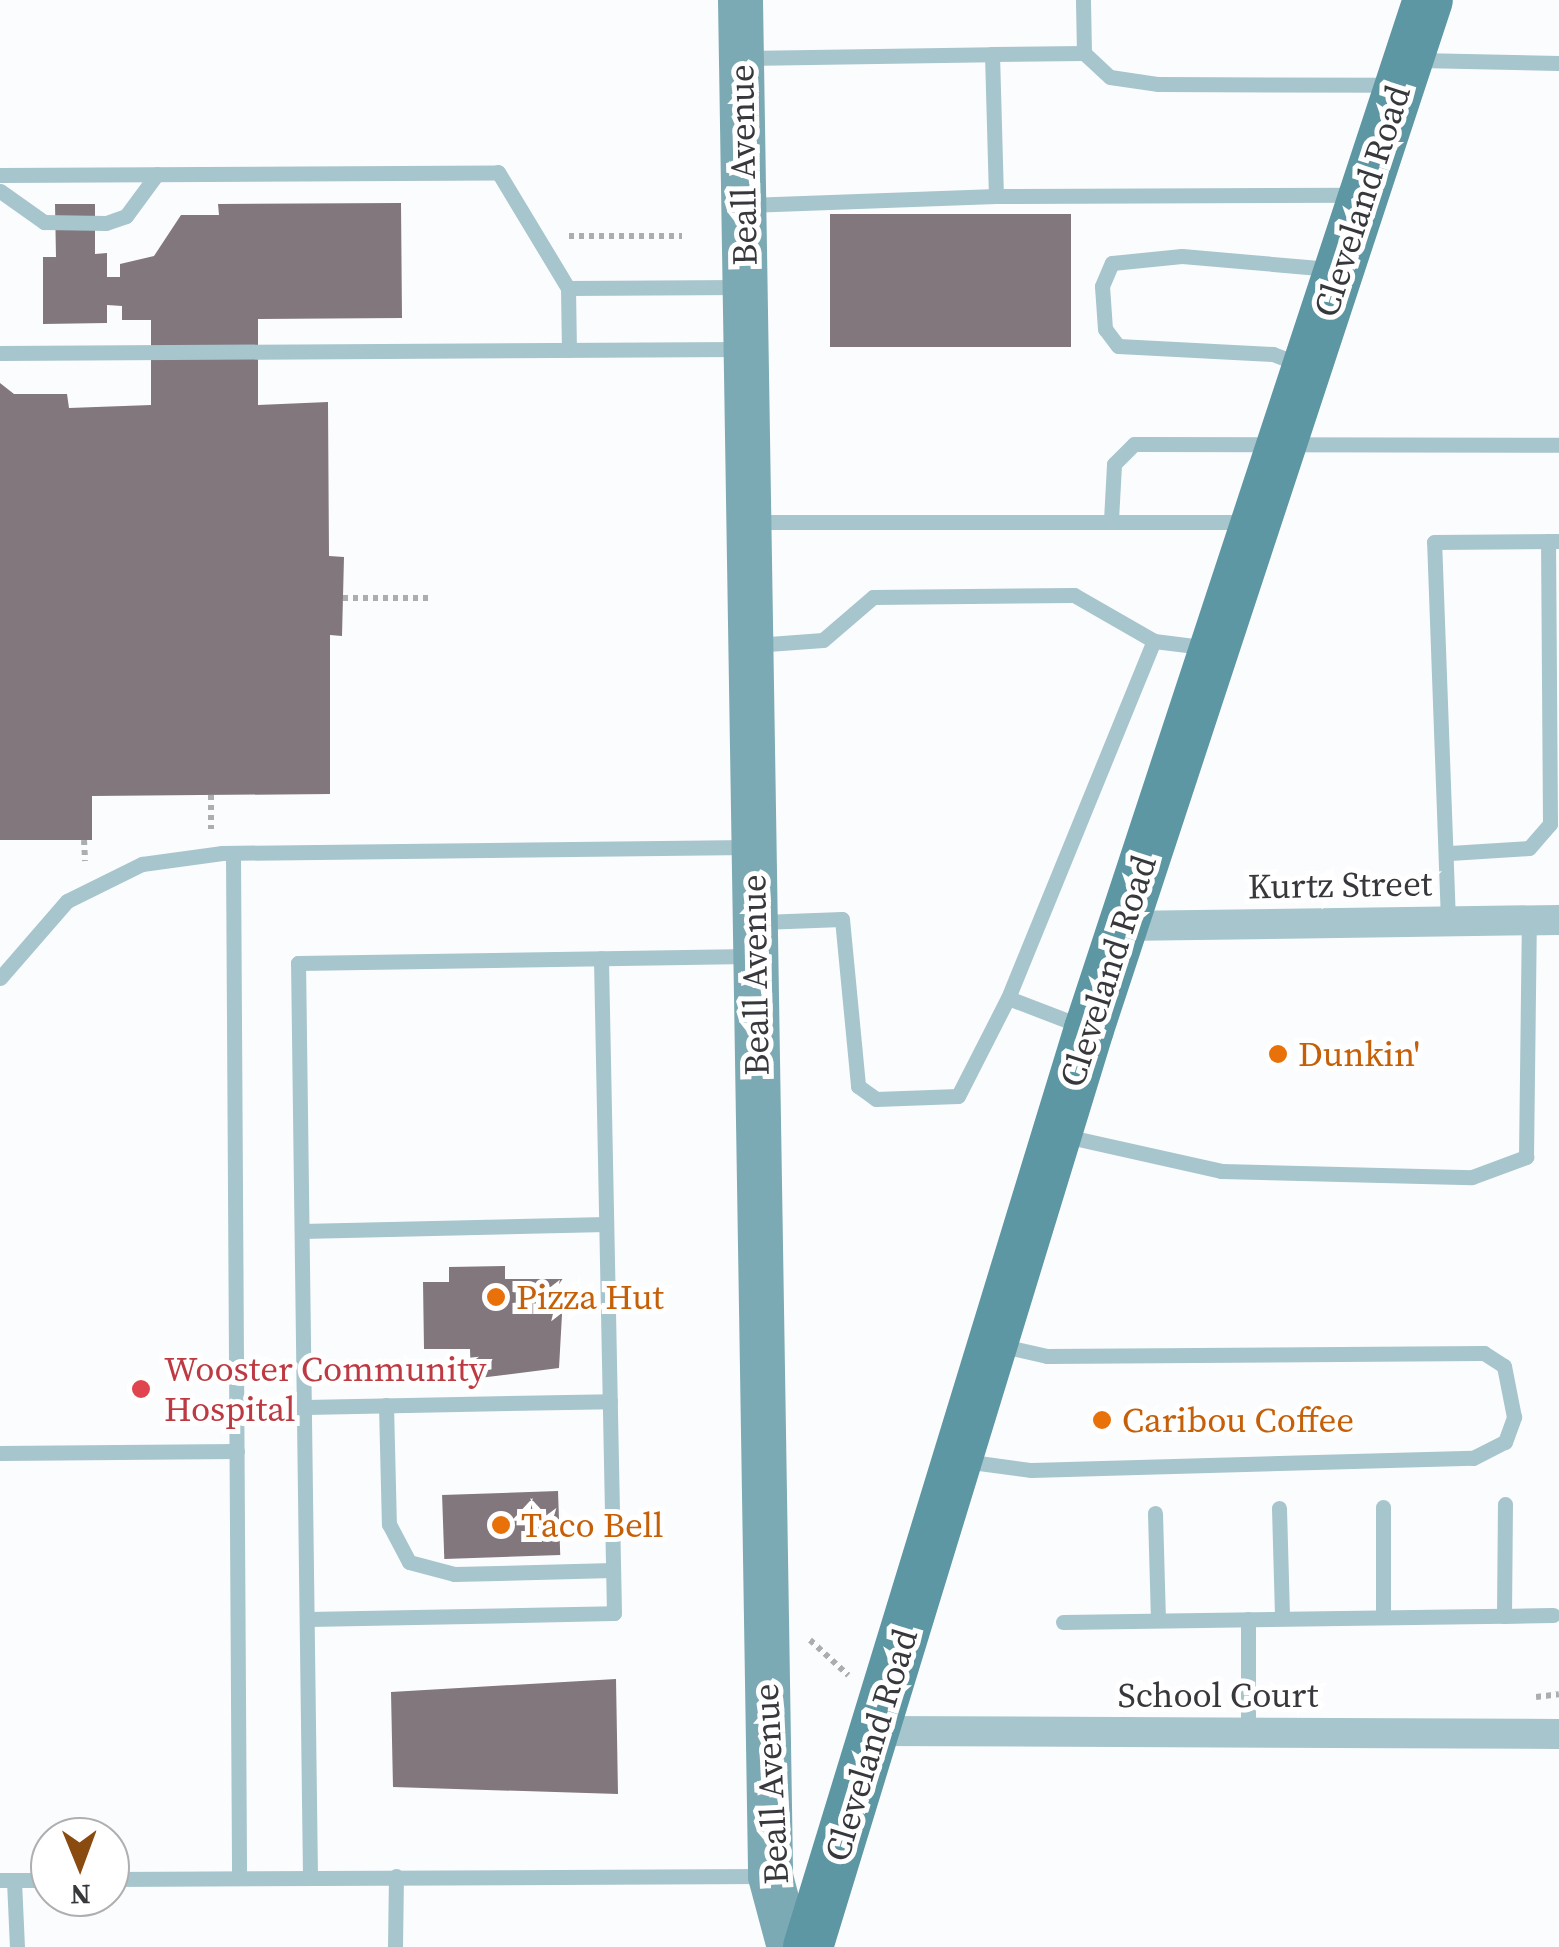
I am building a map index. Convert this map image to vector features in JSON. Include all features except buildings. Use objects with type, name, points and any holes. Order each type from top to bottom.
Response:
[{"type":"main road","name":"Cleveland Road","points":[[808,1947],[877,1732],[955,1460],[1089,1029],[1428,0]]},
{"type":"street","name":"Beall Avenue","points":[[740,0],[770,1876],[789,1947]]},
{"type":"street","name":"Kurtz Street","points":[[1122,926],[1544,921]]},
{"type":"street","name":"School Court","points":[[877,1732],[1559,1734]]},
{"type":"lane","points":[[1083,0],[1084,52],[1110,77],[1158,84],[1559,63]]},
{"type":"lane","points":[[741,58],[1084,52]]},
{"type":"lane","points":[[992,54],[996,196]]},
{"type":"lane","points":[[0,175],[498,172],[568,288],[568,350]]},
{"type":"lane","points":[[0,192],[44,222],[106,223],[126,216],[158,174]]},
{"type":"lane","points":[[743,206],[996,196],[1364,195]]},
{"type":"lane","points":[[1306,367],[1273,354],[1118,346],[1105,328],[1102,286],[1112,263],[1182,256],[1339,270]]},
{"type":"lane","points":[[568,288],[744,287]]},
{"type":"lane","points":[[0,352],[746,349]]},
{"type":"lane","points":[[1111,520],[1114,464],[1134,444],[1283,440],[1559,445]]},
{"type":"lane","points":[[748,522],[1255,522]]},
{"type":"lane","points":[[1448,922],[1450,854],[1434,542],[1553,541],[1550,824],[1529,848],[1450,854]]},
{"type":"lane","points":[[750,645],[823,640],[874,598],[1074,594],[1154,641],[1214,648]]},
{"type":"lane","points":[[310,1876],[298,963],[601,958],[754,939],[842,919],[858,1086],[876,1099],[958,1096],[1008,998],[1154,641]]},
{"type":"lane","points":[[0,978],[67,902],[142,864],[233,854],[753,848]]},
{"type":"lane","points":[[233,854],[239,1877]]},
{"type":"lane","points":[[1056,1133],[1221,1171],[1472,1177],[1526,1157],[1544,921]]},
{"type":"lane","points":[[308,1619],[614,1613],[601,958]]},
{"type":"lane","points":[[1008,998],[1089,1029]]},
{"type":"lane","points":[[302,1231],[606,1224]]},
{"type":"lane","points":[[955,1460],[1031,1470],[1473,1458],[1505,1442],[1514,1418],[1504,1366],[1484,1353],[1048,1356],[990,1344]]},
{"type":"lane","points":[[305,1407],[610,1401]]},
{"type":"lane","points":[[386,1406],[390,1524],[409,1562],[432,1573],[613,1570]]},
{"type":"lane","points":[[0,1453],[237,1451]]},
{"type":"lane","points":[[1504,1616],[1505,1504]]},
{"type":"lane","points":[[1382,1507],[1383,1617]]},
{"type":"lane","points":[[1279,1508],[1282,1618]]},
{"type":"lane","points":[[1156,1513],[1158,1620]]},
{"type":"lane","points":[[1063,1622],[1552,1615]]},
{"type":"lane","points":[[1248,1619],[1248,1733]]},
{"type":"lane","points":[[395,1947],[396,1876]]},
{"type":"lane","points":[[130,1879],[770,1876]]},
{"type":"lane","points":[[7,1880],[17,1947]]},
{"type":"path","points":[[569,236],[682,236]]},
{"type":"path","points":[[343,598],[433,598]]},
{"type":"path","points":[[210,795],[211,829]]},
{"type":"path","points":[[84,840],[85,861]]},
{"type":"place","name":"Dunkin'","points":[[1278,1054]]},
{"type":"place","name":"Pizza Hut","points":[[496,1297]]},
{"type":"place","name":"Wooster Community Hospital","points":[[141,1389]]},
{"type":"place","name":"Caribou Coffee","points":[[1102,1420]]},
{"type":"place","name":"Taco Bell","points":[[501,1525]]}]
